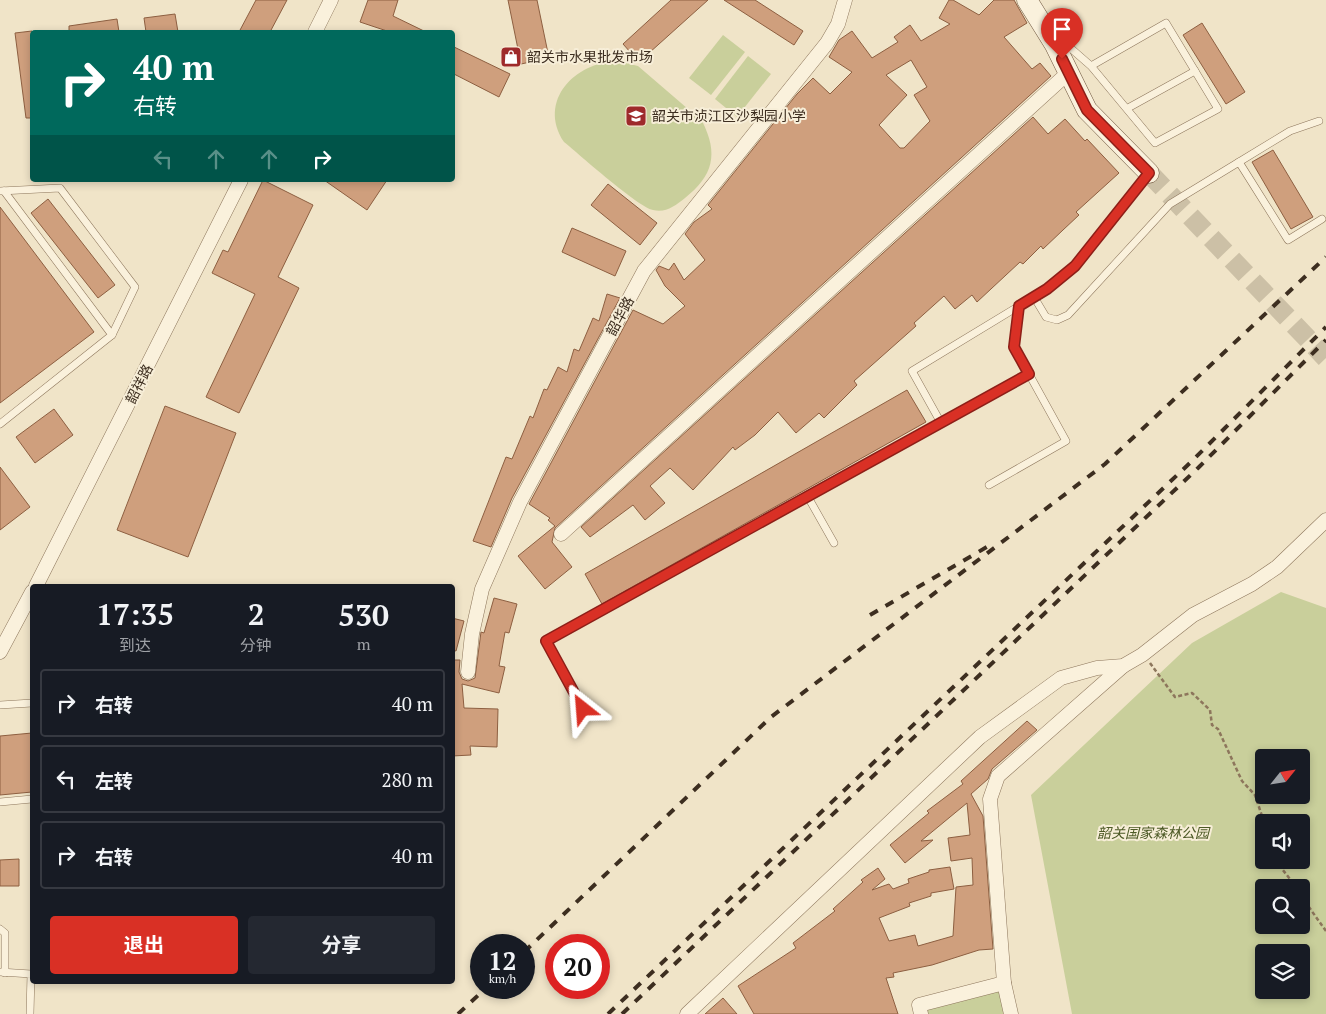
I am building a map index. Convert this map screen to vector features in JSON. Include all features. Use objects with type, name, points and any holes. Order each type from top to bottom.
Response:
[{"type":"street","points":[[316,30],[331,0]]},
{"type":"street","name":"韶华路","points":[[468,672],[474,624],[482,589],[489,571],[520,502],[644,272],[827,43],[838,24],[846,0]]},
{"type":"street","points":[[1027,0],[1044,28],[1087,110],[1149,173]]},
{"type":"street","points":[[562,534],[1068,72]]},
{"type":"street","name":"韶祥路","points":[[37,584],[240,182]]},
{"type":"street","points":[[1011,1014],[1004,983],[990,799],[998,776],[1124,666],[1142,655],[1194,615],[1252,584],[1278,567],[1326,520]]},
{"type":"street","points":[[0,652],[30,596]]},
{"type":"street","points":[[688,1014],[980,737],[1061,678],[1097,668],[1124,666]]},
{"type":"street","points":[[921,1014],[919,1005],[1004,983]]},
{"type":"lane","points":[[1044,28],[1069,45],[1091,66],[1128,108],[1155,143],[1218,109],[1166,23],[1091,66]]},
{"type":"lane","points":[[1128,108],[1195,71]]},
{"type":"lane","points":[[1034,297],[1046,316],[1057,320],[1068,315],[1170,204],[1290,131],[1319,121]]},
{"type":"lane","points":[[1239,162],[1288,240],[1322,219]]},
{"type":"lane","points":[[941,423],[912,370],[1034,297],[1075,266],[1149,173]]},
{"type":"lane","points":[[0,424],[112,335],[135,287],[60,188],[2,191]]},
{"type":"lane","points":[[2,191],[112,335]]},
{"type":"lane","points":[[989,484],[1066,441],[1014,347],[1019,306]]},
{"type":"lane","points":[[583,709],[546,641],[1029,374]]},
{"type":"lane","points":[[808,496],[834,543]]},
{"type":"lane","points":[[0,705],[30,702]]},
{"type":"lane","points":[[0,802],[30,799]]},
{"type":"lane","points":[[0,929],[5,933],[3,972],[30,974]]},
{"type":"lane","points":[[30,1014],[31,984]]},
{"type":"path","points":[[1142,655],[1175,697],[1192,693],[1210,710],[1212,725],[1218,729],[1242,781],[1255,795],[1261,814]]},
{"type":"path","points":[[1282,869],[1290,879]]},
{"type":"path","points":[[1310,909],[1326,931]]},
{"type":"green space","points":[[723,35],[745,52],[711,95],[689,78]]},
{"type":"green space","points":[[748,56],[771,74],[737,117],[715,99]]},
{"type":"green space","points":[[618,61],[638,66],[702,121],[707,133],[711,154],[707,173],[694,190],[678,204],[666,210],[658,211],[646,207],[622,191],[564,142],[557,127],[555,112],[558,99],[565,86],[575,76],[588,68],[602,63]]},
{"type":"green space","name":"韶关国家森林公园","points":[[1281,592],[1326,608],[1326,1014],[1072,1014],[1031,795],[1192,643]]},
{"type":"green space","points":[[1000,989],[1006,1014],[927,1014],[925,1007]]},
{"type":"building","points":[[256,0],[287,0],[271,30],[240,30]]},
{"type":"building","points":[[368,0],[398,0],[393,16],[422,30],[384,30],[360,22]]},
{"type":"building","points":[[508,0],[537,0],[549,58],[521,64]]},
{"type":"building","points":[[671,0],[708,0],[639,62],[623,44]]},
{"type":"building","points":[[724,0],[755,0],[803,31],[794,45]]},
{"type":"building","points":[[949,0],[953,0],[979,15],[994,0],[1014,0],[1027,23],[1004,37],[1032,69],[1040,63],[1051,76],[555,528],[552,542],[572,567],[545,589],[518,556],[555,526],[548,520],[550,518],[529,504],[633,310],[663,324],[685,306],[665,286],[656,270],[659,266],[669,270],[674,263],[684,280],[705,260],[685,234],[694,222],[712,209],[708,205],[797,94],[813,78],[830,94],[852,72],[829,57],[839,40],[852,31],[872,58],[898,42],[894,37],[910,25],[921,41],[950,24],[939,18]],"holes":[[[911,60],[927,87],[914,95],[930,121],[904,148],[900,148],[879,125],[907,95],[886,75]]]},
{"type":"building","points":[[175,14],[178,30],[146,30],[144,18]]},
{"type":"building","points":[[117,19],[119,30],[69,30],[69,26]]},
{"type":"building","points":[[1202,23],[1245,92],[1226,104],[1183,35]]},
{"type":"building","points":[[30,31],[30,118],[26,118],[15,33]]},
{"type":"building","points":[[455,47],[510,74],[499,97],[455,75]]},
{"type":"building","points":[[1033,117],[1048,134],[1065,119],[1119,173],[1076,212],[1079,215],[1043,249],[1041,246],[1023,264],[1020,262],[977,302],[972,295],[955,309],[944,296],[914,323],[916,326],[854,381],[857,385],[824,418],[819,413],[796,433],[778,412],[755,435],[735,450],[733,447],[693,490],[670,468],[650,486],[665,503],[645,520],[633,505],[590,537],[581,527]]},
{"type":"building","points":[[1273,150],[1313,217],[1291,229],[1252,162]]},
{"type":"building","points":[[262,182],[267,182],[313,205],[278,277],[299,288],[239,413],[206,397],[255,294],[212,273],[223,250],[228,252]]},
{"type":"building","points":[[327,182],[386,182],[367,210]]},
{"type":"building","points":[[608,184],[657,223],[640,245],[591,205]]},
{"type":"building","points":[[48,199],[115,285],[98,298],[31,213]]},
{"type":"building","points":[[0,207],[94,332],[0,403]]},
{"type":"building","points":[[572,228],[626,251],[615,276],[562,252]]},
{"type":"building","points":[[607,294],[620,298],[512,498],[491,547],[473,541],[506,457],[512,459],[530,416],[533,418],[544,389],[547,390],[558,367],[567,372],[574,349],[579,351],[593,318],[599,321]]},
{"type":"building","points":[[907,390],[926,422],[602,604],[585,574]]},
{"type":"building","points":[[165,406],[236,433],[188,557],[117,530]]},
{"type":"building","points":[[54,409],[73,435],[35,463],[16,437]]},
{"type":"building","points":[[0,467],[30,507],[0,530]]},
{"type":"building","points":[[494,598],[517,604],[509,633],[505,632],[499,666],[505,667],[499,693],[462,684],[464,708],[498,709],[497,747],[470,746],[471,755],[455,756],[455,660],[460,660],[459,672],[462,679],[468,681],[475,678],[481,632],[484,633]]},
{"type":"building","points":[[455,619],[464,621],[455,651]]},
{"type":"building","points":[[1027,721],[1037,730],[992,769],[988,779],[971,794],[983,816],[993,949],[979,950],[932,965],[893,973],[894,977],[886,978],[898,1014],[754,1014],[738,986],[796,948],[793,943],[835,911],[833,909],[863,882],[861,880],[878,868],[885,879],[872,890],[889,884],[893,889],[909,883],[908,879],[929,872],[929,870],[950,867],[954,889],[931,893],[931,896],[909,903],[910,906],[879,918],[889,941],[915,935],[918,946],[953,936],[956,887],[973,885],[972,858],[951,861],[948,838],[970,835],[967,803],[921,841],[933,840],[905,863],[890,845],[929,813],[927,811],[963,784],[961,781]]},
{"type":"building","points":[[30,733],[30,792],[0,795],[0,736]]},
{"type":"building","points":[[19,859],[19,886],[0,886],[0,860]]},
{"type":"building","points":[[723,998],[737,1014],[705,1014]]},
{"type":"tunnel","points":[[1149,173],[1326,358]]},
{"type":"railway","points":[[535,942],[771,717],[1105,464],[1326,257]]},
{"type":"railway","points":[[608,1014],[1192,461],[1326,327]]},
{"type":"railway","points":[[622,1014],[1198,468],[1326,340]]},
{"type":"railway","points":[[870,615],[992,544]]},
{"type":"railway","points":[[458,1014],[474,999]]},
{"type":"place","name":"韶关市水果批发市场","points":[[511,57]]},
{"type":"place","name":"韶关市浈江区沙梨园小学","points":[[636,116]]},
{"type":"route","points":[[583,709],[546,641],[1029,374],[1014,347],[1019,306],[1047,289],[1075,266],[1149,173],[1087,110],[1062,59]]}]
